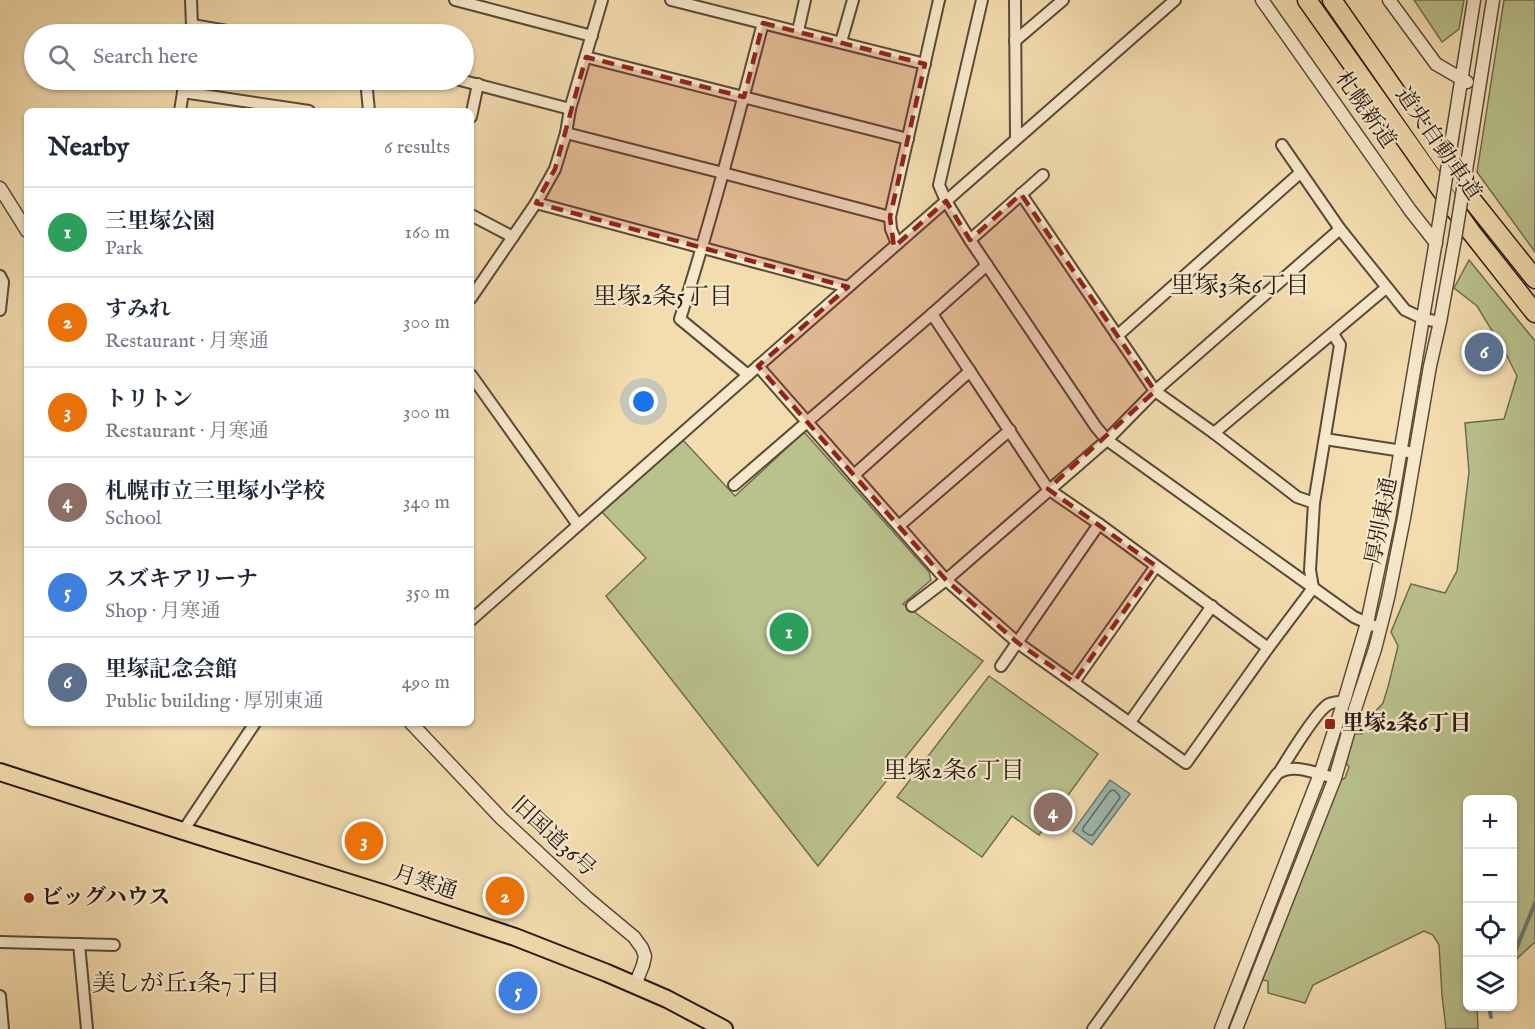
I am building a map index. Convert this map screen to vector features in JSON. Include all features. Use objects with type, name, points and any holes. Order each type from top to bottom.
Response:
[{"type":"highway","name":"道央自動車道","points":[[1307,0],[1472,232],[1535,313]]},
{"type":"highway","name":"道央自動車道","points":[[1332,0],[1464,190],[1535,279]]},
{"type":"highway","name":"月寒通","points":[[0,772],[476,923],[635,985],[724,1029]]},
{"type":"street","points":[[191,0],[191,24]]},
{"type":"street","points":[[455,0],[592,36]]},
{"type":"street","points":[[474,294],[536,203],[555,169],[602,0]]},
{"type":"street","points":[[671,0],[925,64]]},
{"type":"street","points":[[717,11],[719,0]]},
{"type":"street","points":[[798,31],[805,0]]},
{"type":"street","points":[[841,42],[853,0]]},
{"type":"street","points":[[897,244],[891,230],[890,217],[939,0]]},
{"type":"street","points":[[982,0],[939,185],[970,240],[1107,440],[1354,617],[1381,629]]},
{"type":"street","points":[[1015,0],[1016,139]]},
{"type":"street","points":[[1015,41],[1063,0]]},
{"type":"street","points":[[474,618],[1174,0]]},
{"type":"street","name":"札幌新道","points":[[1262,0],[1410,210],[1436,243]]},
{"type":"street","points":[[1389,0],[1436,64],[1478,90]]},
{"type":"street","name":"厚別東通","points":[[1221,1029],[1320,774],[1367,623],[1387,530],[1424,319],[1474,0]]},
{"type":"street","name":"厚別東通","points":[[1236,1029],[1335,778],[1381,629],[1455,239],[1492,0]]},
{"type":"street","points":[[748,375],[680,319],[702,248],[763,23]]},
{"type":"street","points":[[586,57],[908,139]]},
{"type":"street","points":[[474,83],[570,109]]},
{"type":"street","points":[[473,108],[478,84]]},
{"type":"street","points":[[367,90],[369,108]]},
{"type":"street","points":[[180,108],[183,92],[289,108]]},
{"type":"street","points":[[566,133],[890,217]]},
{"type":"street","points":[[1282,145],[1340,229],[1405,310],[1424,319],[1440,322]]},
{"type":"street","points":[[1117,336],[1300,173]]},
{"type":"street","points":[[970,240],[1042,175]]},
{"type":"street","points":[[0,188],[24,226]]},
{"type":"street","points":[[1021,194],[1155,391],[1297,497],[1314,503]]},
{"type":"street","points":[[536,203],[848,287]]},
{"type":"street","points":[[474,217],[513,237]]},
{"type":"street","points":[[912,606],[946,580],[1107,440],[1155,391],[1340,229]]},
{"type":"street","points":[[734,485],[987,265]]},
{"type":"street","points":[[0,276],[3,282],[0,310]]},
{"type":"street","points":[[1214,433],[1386,288]]},
{"type":"street","points":[[932,314],[1048,489],[1268,648]]},
{"type":"street","points":[[758,366],[946,580],[1018,643],[1186,763],[1313,588],[1310,570],[1314,503],[1340,345],[1333,334]]},
{"type":"street","points":[[854,475],[970,371]]},
{"type":"street","points":[[474,379],[578,525]]},
{"type":"street","points":[[900,525],[1010,430]]},
{"type":"street","points":[[1325,439],[1415,453]]},
{"type":"street","points":[[1001,666],[1099,524]]},
{"type":"street","points":[[1074,682],[1156,566]]},
{"type":"street","points":[[1130,722],[1212,606]]},
{"type":"street","points":[[1093,1029],[1318,715],[1329,705],[1344,701]]},
{"type":"street","points":[[183,831],[253,726]]},
{"type":"street","name":"旧国道36号","points":[[414,726],[501,818],[586,897],[634,937],[645,956],[635,985]]},
{"type":"street","points":[[1280,771],[1295,768],[1335,778]]},
{"type":"street","points":[[0,942],[114,945]]},
{"type":"street","points":[[79,944],[87,1029]]},
{"type":"street","points":[[0,996],[3,1029]]},
{"type":"highlighted area","points":[[763,23],[925,64],[890,217],[894,247],[946,201],[970,240],[1021,194],[1155,391],[1048,489],[1156,566],[1074,682],[1018,643],[946,580],[758,366],[848,287],[536,203],[555,169],[586,57],[744,97]]},
{"type":"green space","points":[[1414,0],[1464,0],[1459,29],[1442,42]]},
{"type":"green space","points":[[1504,0],[1535,0],[1535,252],[1477,172]]},
{"type":"green space","points":[[1469,260],[1535,341],[1535,942],[1517,958],[1517,795],[1463,795],[1463,1011],[1477,1011],[1478,1029],[1446,1029],[1439,945],[1433,935],[1424,931],[1313,985],[1305,1003],[1268,993],[1268,981],[1263,980],[1263,972],[1335,783],[1345,778],[1349,767],[1345,762],[1351,737],[1355,734],[1362,734],[1373,714],[1383,703],[1398,646],[1391,632],[1411,584],[1445,593],[1457,571],[1469,472],[1465,423],[1504,419],[1517,376],[1477,306],[1454,288]]},
{"type":"green space","points":[[805,433],[929,572],[931,580],[903,604],[983,661],[818,866],[606,596],[646,558],[602,512],[682,439],[735,496]]},
{"type":"green space","points":[[989,676],[1098,754],[1039,835],[1012,816],[982,857],[897,797]]},
{"type":"water","points":[[1110,780],[1130,794],[1092,845],[1073,831]]},
{"type":"waterway","points":[[1513,957],[1535,903]]},
{"type":"waterway","points":[[1490,1011],[1491,1017]]},
{"type":"place","name":"里塚記念会館","points":[[1484,352]]},
{"type":"place","name":"三里塚公園","points":[[789,632]]},
{"type":"place","name":"里塚2条6丁目","points":[[1330,724]]},
{"type":"place","name":"札幌市立三里塚小学校","points":[[1053,812]]},
{"type":"place","name":"トリトン","points":[[364,841]]},
{"type":"place","name":"すみれ","points":[[505,896]]},
{"type":"place","name":"ビッグハウス","points":[[29,898]]},
{"type":"place","name":"スズキアリーナ","points":[[518,991]]},
{"type":"district","name":"里塚3条6丁目","points":[[1240,286]]},
{"type":"district","name":"里塚2条5丁目","points":[[663,297]]},
{"type":"district","name":"里塚2条6丁目","points":[[954,771]]},
{"type":"district","name":"美しが丘1条7丁目","points":[[186,984]]}]
